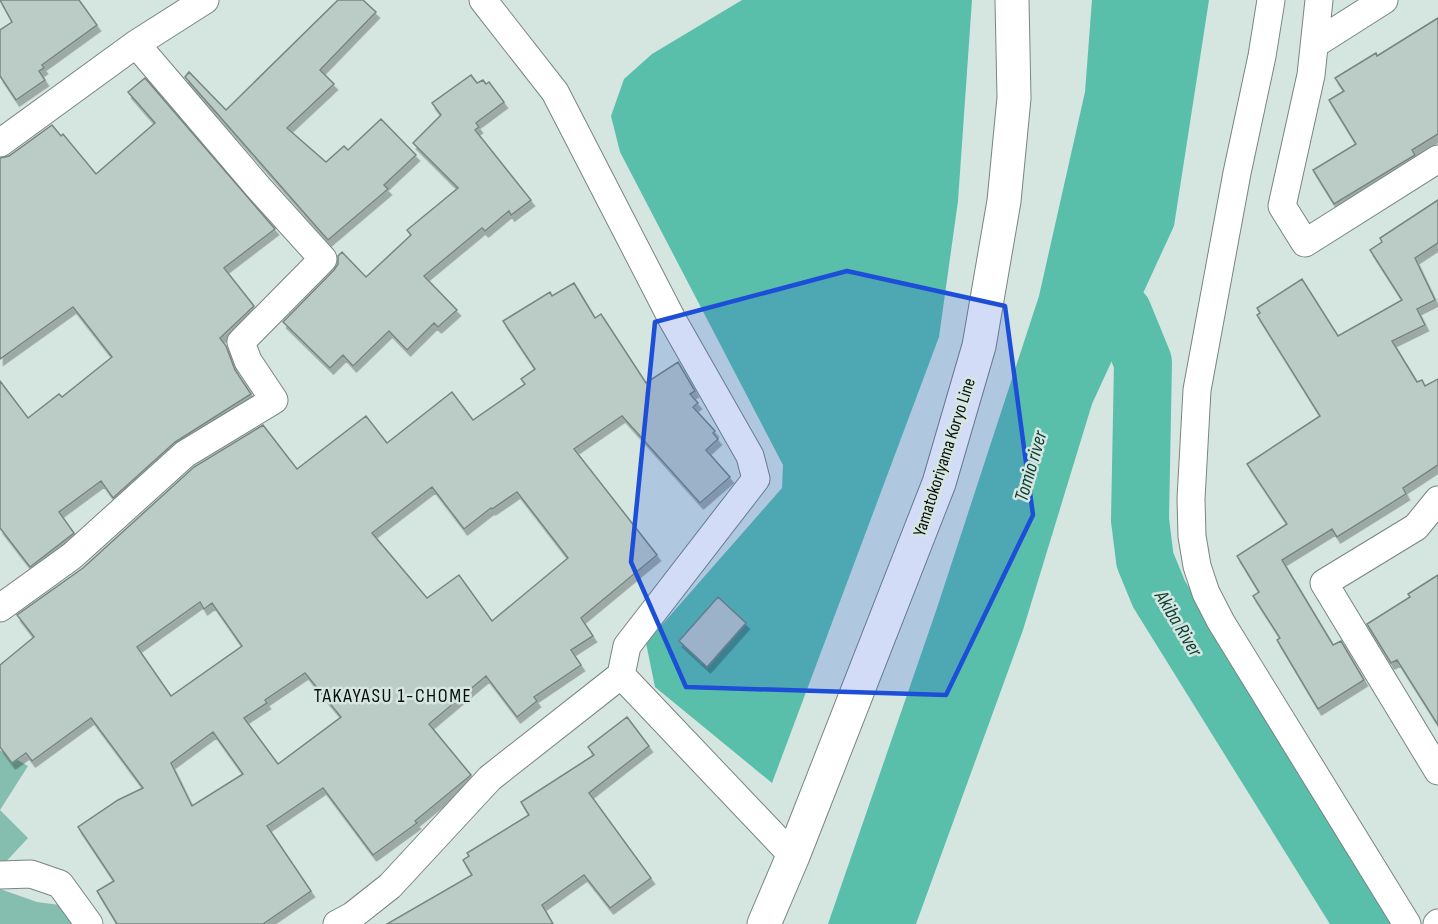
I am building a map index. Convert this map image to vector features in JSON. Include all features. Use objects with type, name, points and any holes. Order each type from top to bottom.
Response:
[{"type":"main road","name":"Yamatokoriyama Koryo Line","points":[[764,924],[793,856],[939,483],[979,346],[1004,201],[1013,110],[1012,0]]},
{"type":"street","points":[[337,924],[352,916],[390,886],[490,778],[621,675],[627,646],[756,479],[750,456],[672,319],[555,92],[483,0]]},
{"type":"street","points":[[1270,0],[1262,56],[1237,173],[1197,390],[1191,499],[1192,536],[1197,566],[1206,593],[1221,622],[1407,924]]},
{"type":"street","points":[[1319,0],[1311,75],[1282,206],[1305,243],[1438,159]]},
{"type":"street","points":[[1315,44],[1384,0]]},
{"type":"street","points":[[0,143],[190,4]]},
{"type":"street","points":[[0,608],[72,556],[185,453],[274,400],[248,360],[241,342],[323,260],[136,44]]},
{"type":"street","points":[[1438,500],[1416,527],[1324,583],[1438,771]]},
{"type":"street","points":[[621,675],[793,856]]},
{"type":"street","points":[[0,875],[31,874],[60,884],[89,924]]},
{"type":"highlighted area","points":[[847,271],[1005,306],[1033,515],[946,695],[686,687],[631,562],[655,322]]},
{"type":"shaded area","points":[[0,750],[28,766],[0,810]]},
{"type":"shaded area","points":[[0,810],[28,838],[0,868]]},
{"type":"shaded area","points":[[0,889],[37,902],[60,905],[78,924],[0,924]]},
{"type":"water","points":[[742,0],[972,0],[958,201],[939,337],[772,783],[655,687],[646,643],[782,488],[783,465],[620,152],[611,116],[624,79],[652,54]]},
{"type":"water","name":"Tomio river","points":[[1092,0],[1209,0],[1174,226],[1092,404],[1023,630],[916,924],[828,924],[937,608],[1039,296],[1085,92]]},
{"type":"building","points":[[0,0],[79,0],[97,25],[42,65],[44,68],[39,71],[45,80],[16,100],[0,76],[0,30],[12,22]]},
{"type":"building","points":[[338,0],[363,0],[376,12],[320,70],[334,84],[287,128],[326,162],[344,146],[348,150],[381,119],[416,155],[384,185],[388,189],[328,240],[185,77],[189,72],[226,110]]},
{"type":"building","points":[[1438,18],[1438,134],[1412,150],[1415,155],[1334,204],[1313,170],[1356,144],[1329,100],[1344,91],[1335,78],[1376,53],[1377,56]]},
{"type":"building","points":[[471,75],[477,83],[483,80],[486,84],[489,82],[504,102],[476,123],[479,127],[475,130],[531,200],[511,215],[509,211],[485,231],[482,228],[424,276],[457,310],[438,327],[434,323],[407,350],[389,331],[353,366],[343,355],[330,368],[283,322],[334,270],[338,264],[338,256],[342,252],[366,277],[411,235],[407,230],[458,188],[413,143],[441,115],[432,103]]},
{"type":"building","points":[[145,78],[275,229],[224,268],[254,306],[220,338],[226,346],[235,370],[251,394],[175,442],[113,498],[101,481],[59,512],[74,533],[30,567],[0,528],[0,381],[28,418],[59,394],[62,397],[112,357],[73,307],[0,359],[0,158],[9,156],[52,125],[61,136],[63,134],[96,174],[155,123],[128,92]]},
{"type":"building","points":[[1438,200],[1438,243],[1415,258],[1435,300],[1417,309],[1425,325],[1392,341],[1417,382],[1422,380],[1425,386],[1438,379],[1438,465],[1403,488],[1406,494],[1337,537],[1332,529],[1282,560],[1333,645],[1341,641],[1364,680],[1318,709],[1277,640],[1280,638],[1253,596],[1259,592],[1237,556],[1287,524],[1247,464],[1320,416],[1257,315],[1260,313],[1257,308],[1302,279],[1338,336],[1402,300],[1370,250],[1382,242],[1380,238]]},
{"type":"building","points":[[574,283],[595,318],[601,314],[646,383],[678,362],[695,391],[690,394],[698,403],[693,407],[715,431],[713,433],[718,439],[706,450],[730,477],[700,503],[622,416],[574,449],[657,555],[581,618],[593,636],[571,650],[581,665],[534,697],[537,701],[517,717],[486,676],[429,724],[471,775],[415,821],[417,823],[373,855],[323,788],[267,826],[311,891],[263,924],[117,924],[97,891],[114,881],[78,827],[118,800],[143,788],[91,718],[32,761],[26,753],[12,763],[0,747],[0,665],[34,637],[17,615],[83,568],[194,467],[263,425],[297,469],[366,416],[387,443],[452,392],[473,420],[525,384],[521,379],[535,369],[503,321],[550,292],[552,296]],"holes":[[[432,487],[464,529],[517,492],[568,558],[492,621],[459,575],[427,598],[372,533]],[[200,602],[204,609],[212,603],[242,646],[171,696],[137,647]],[[305,673],[341,717],[278,764],[244,718],[267,703],[265,700]],[[213,732],[243,774],[192,806],[171,763]]]},
{"type":"building","points":[[1438,575],[1438,725],[1397,660],[1391,663],[1367,624],[1410,597],[1408,594]]},
{"type":"building","points":[[718,597],[746,623],[707,667],[679,641]]},
{"type":"building","points":[[627,717],[649,746],[589,793],[651,878],[610,908],[584,875],[542,905],[553,924],[387,924],[472,875],[463,860],[469,856],[467,853],[529,815],[521,802],[594,755],[588,747]]},
{"type":"waterway","name":"Akiba River","points":[[1097,297],[1123,313],[1143,362],[1140,520],[1145,560],[1159,594],[1364,924]]},
{"type":"district","name":"TAKAYASU 1-CHOME","points":[[393,695]]}]
